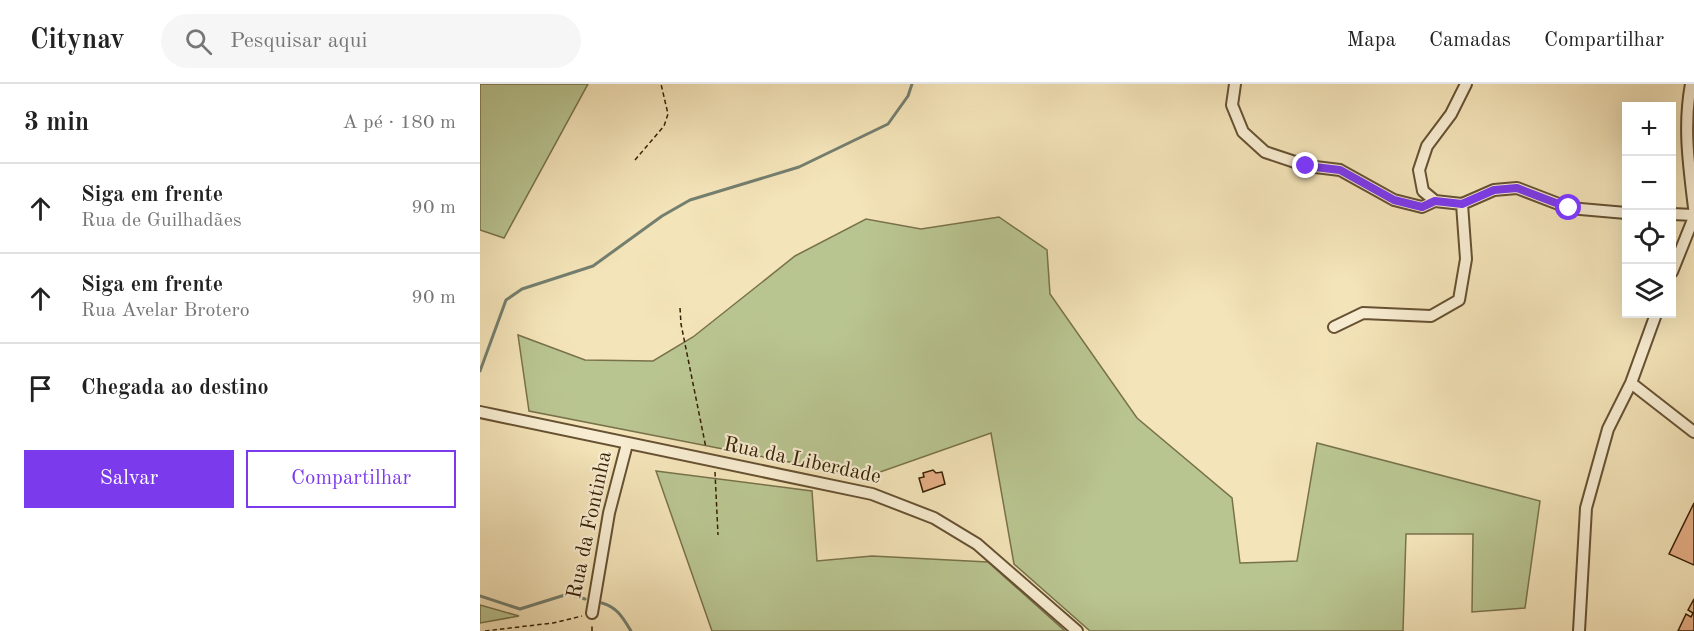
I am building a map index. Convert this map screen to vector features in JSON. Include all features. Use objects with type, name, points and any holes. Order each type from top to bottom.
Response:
[{"type":"street","points":[[1234,84],[1232,105],[1243,132],[1265,152],[1306,166],[1340,170],[1394,200],[1422,207],[1435,201],[1462,204],[1494,190],[1517,188],[1569,208],[1622,213]]},
{"type":"street","points":[[1435,201],[1423,191],[1419,170],[1427,146],[1451,114],[1466,84]]},
{"type":"street","points":[[1690,84],[1686,110],[1686,144],[1694,208]]},
{"type":"street","points":[[1334,327],[1363,313],[1431,316],[1459,300],[1466,259],[1462,204]]},
{"type":"street","points":[[1674,264],[1694,216],[1676,214]]},
{"type":"street","points":[[1579,631],[1586,508],[1608,429],[1630,383],[1654,318]]},
{"type":"street","points":[[1630,383],[1694,432]]},
{"type":"street","name":"Rua da Liberdade","points":[[480,412],[872,494],[934,518],[977,544],[1077,631]]},
{"type":"street","name":"Rua da Fontinha","points":[[592,613],[609,513],[627,444]]},
{"type":"path","points":[[634,160],[664,126],[668,114],[661,84]]},
{"type":"path","points":[[680,308],[681,324],[711,462],[718,535]]},
{"type":"path","name":"Rua da Fontinha","points":[[485,631],[553,623],[592,613]]},
{"type":"green space","points":[[480,84],[588,84],[504,238],[480,230]]},
{"type":"green space","points":[[999,217],[1047,250],[1050,294],[1137,418],[1232,498],[1240,563],[1297,561],[1317,443],[1540,501],[1525,608],[1472,612],[1473,534],[1406,534],[1403,631],[1090,631],[1014,564],[991,433],[866,477],[529,411],[518,335],[585,360],[653,361],[693,337],[795,256],[866,219],[921,229]]},
{"type":"green space","points":[[656,471],[812,491],[817,561],[872,556],[988,562],[1065,631],[712,631]]},
{"type":"green space","points":[[480,605],[519,616],[480,623]]},
{"type":"building","points":[[933,470],[936,473],[942,472],[945,484],[923,492],[919,478],[924,477],[923,473]]},
{"type":"building","points":[[1694,503],[1694,565],[1669,554]]},
{"type":"building","points":[[1694,599],[1694,631],[1678,631],[1686,614],[1691,617],[1693,613],[1688,610]]},
{"type":"waterway","points":[[480,371],[506,300],[522,289],[593,266],[662,216],[690,200],[799,167],[888,124],[908,96],[912,84]]},
{"type":"waterway","points":[[480,596],[520,609],[568,594],[585,599]]},
{"type":"waterway","points":[[602,603],[616,610],[631,631]]},
{"type":"route","points":[[1306,166],[1340,170],[1394,200],[1422,207],[1435,201],[1462,204],[1494,190],[1517,188],[1569,208]]}]
